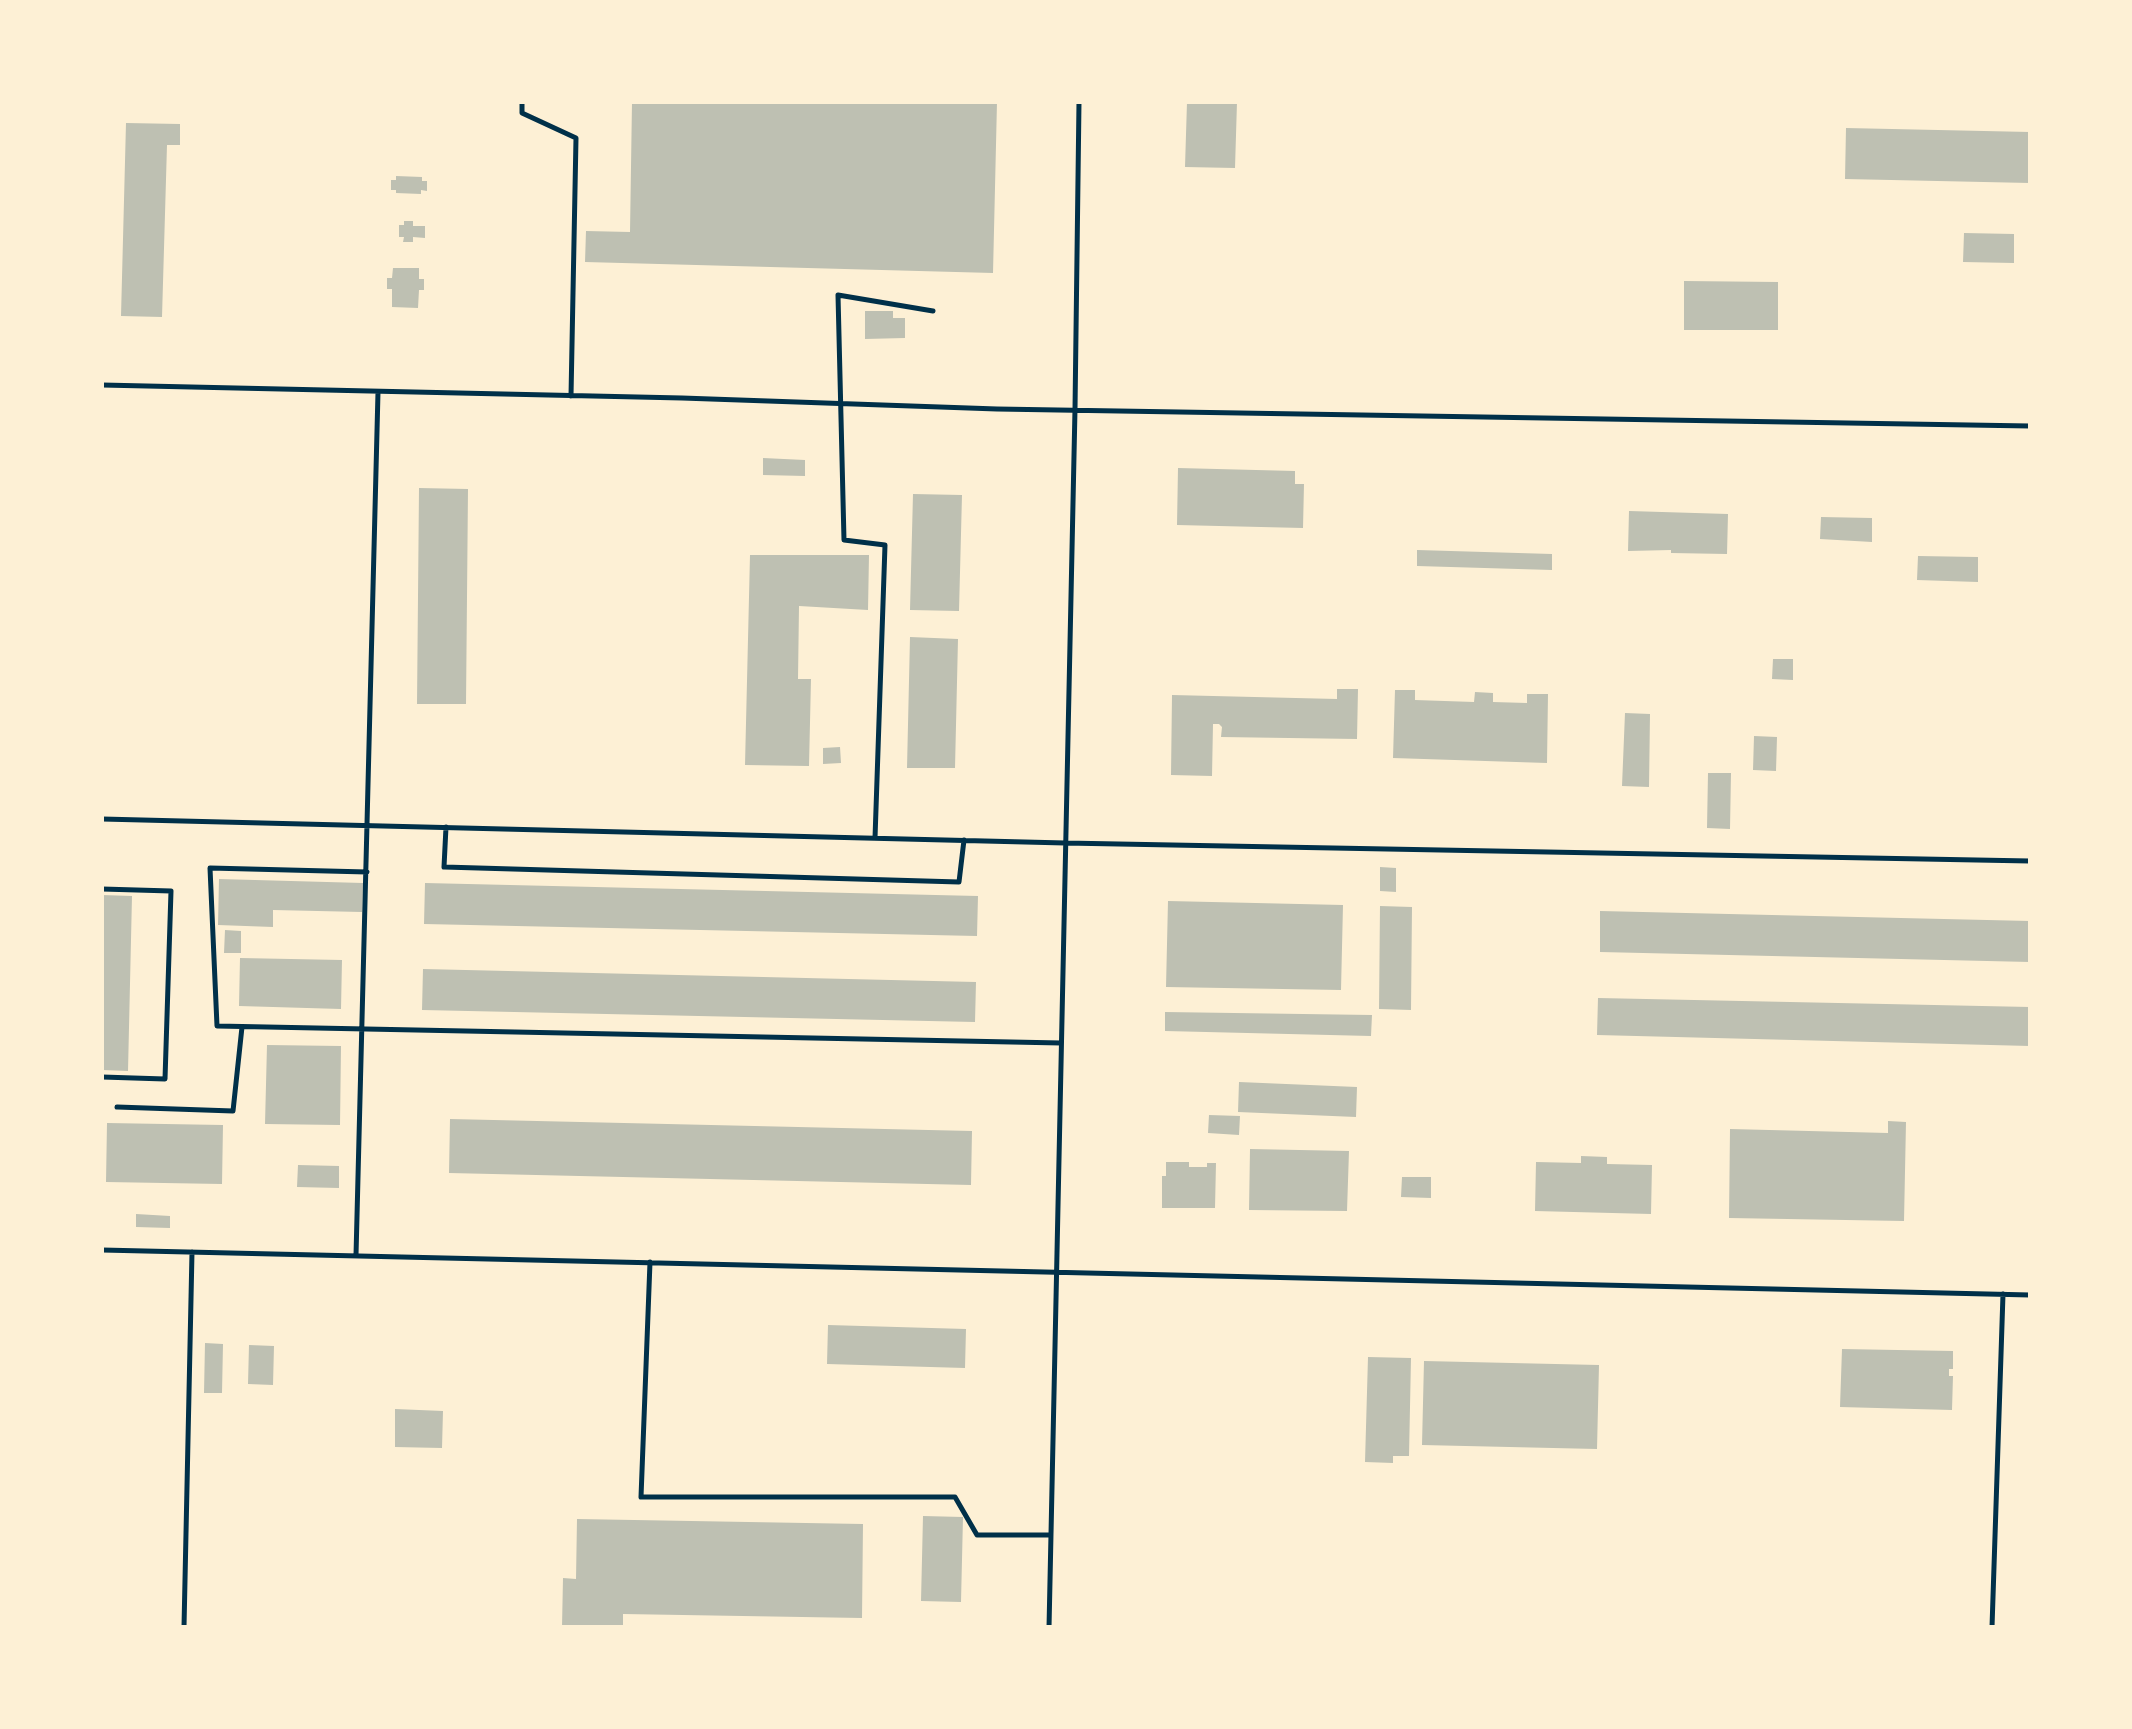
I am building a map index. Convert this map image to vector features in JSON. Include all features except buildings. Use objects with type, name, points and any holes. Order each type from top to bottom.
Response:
[{"type":"lane","points":[[522,102],[522,113],[576,138],[571,396]]},
{"type":"lane","points":[[1049,1627],[1079,102]]},
{"type":"lane","points":[[875,838],[885,545],[844,540],[838,295],[933,311]]},
{"type":"lane","points":[[102,385],[1075,409],[2030,426]]},
{"type":"lane","points":[[356,1255],[378,392]]},
{"type":"lane","points":[[102,819],[1065,843],[2030,861]]},
{"type":"lane","points":[[446,827],[444,867],[959,882],[964,840]]},
{"type":"lane","points":[[367,872],[210,868],[217,1026],[1061,1043]]},
{"type":"lane","points":[[102,889],[171,891],[165,1079],[102,1077]]},
{"type":"lane","points":[[117,1107],[233,1111],[242,1027]]},
{"type":"lane","points":[[102,1250],[2030,1295]]},
{"type":"lane","points":[[184,1627],[192,1252]]},
{"type":"lane","points":[[650,1262],[641,1497],[955,1497],[977,1535],[1051,1535]]},
{"type":"lane","points":[[1992,1627],[2003,1294]]}]
